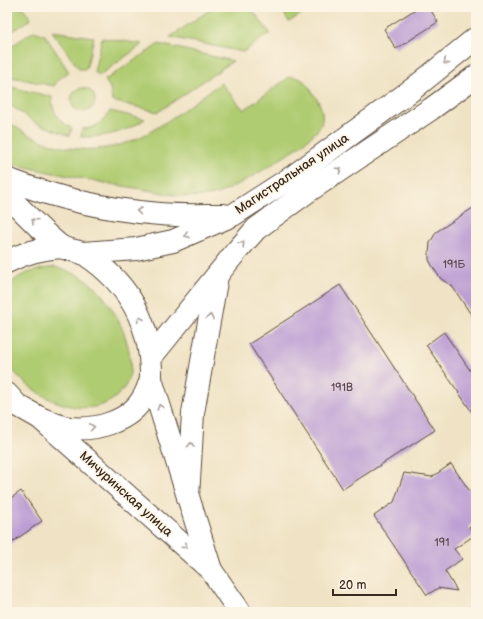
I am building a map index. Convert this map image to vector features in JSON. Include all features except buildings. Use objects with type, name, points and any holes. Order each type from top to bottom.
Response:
[{"type":"main road","name":"Магистральная улица","points":[[151,357],[256,229],[301,183],[413,88],[476,38]]},
{"type":"main road","points":[[301,183],[431,109],[476,76]]},
{"type":"main road","points":[[7,179],[35,190],[90,204],[160,214],[233,215]]},
{"type":"main road","name":"Магистральная улица","points":[[83,253],[136,249],[173,241],[301,183]]},
{"type":"main road","points":[[7,195],[62,247]]},
{"type":"main road","points":[[7,262],[22,254],[42,249],[62,247],[83,253],[105,268],[121,284],[135,307],[146,333],[151,357],[151,379],[144,397],[121,419],[108,424],[88,428],[64,427],[40,418],[10,402]]},
{"type":"main road","points":[[188,498],[193,413],[217,275]]},
{"type":"main road","name":"Мичуринская улица","points":[[151,379],[211,570]]},
{"type":"main road","name":"Мичуринская улица","points":[[40,418],[211,570],[240,612]]},
{"type":"green space","points":[[7,7],[23,7],[31,19],[7,35],[7,13],[10,11]]},
{"type":"green space","points":[[214,7],[250,7],[270,33],[243,52],[170,37]]},
{"type":"green space","points":[[280,7],[312,7],[289,22]]},
{"type":"green space","points":[[34,31],[45,35],[69,72],[60,78],[54,86],[7,76],[7,49]]},
{"type":"green space","points":[[52,31],[94,37],[86,69],[79,69]]},
{"type":"green space","points":[[102,38],[143,44],[100,75],[94,72]]},
{"type":"green space","points":[[159,44],[233,61],[158,112],[112,101],[110,88],[105,80]]},
{"type":"green space","points":[[289,77],[303,80],[308,85],[322,112],[321,125],[304,142],[272,165],[223,192],[195,197],[168,194],[7,163],[7,121],[23,132],[57,146],[75,149],[112,147],[130,142],[148,133],[221,83],[244,110]]},
{"type":"green space","points":[[7,86],[52,97],[53,107],[57,116],[63,123],[72,128],[70,136],[36,123],[7,103]]},
{"type":"green space","points":[[83,88],[92,91],[95,100],[92,109],[83,112],[74,109],[71,100],[74,91]]},
{"type":"green space","points":[[110,111],[145,119],[123,131],[106,135],[81,137],[82,129],[91,128],[99,124]]},
{"type":"green space","points":[[55,267],[69,271],[82,277],[90,283],[108,303],[124,332],[130,363],[129,376],[124,388],[111,400],[96,407],[79,407],[62,404],[45,397],[30,387],[17,375],[7,362],[7,287],[12,282],[29,272]]}]
